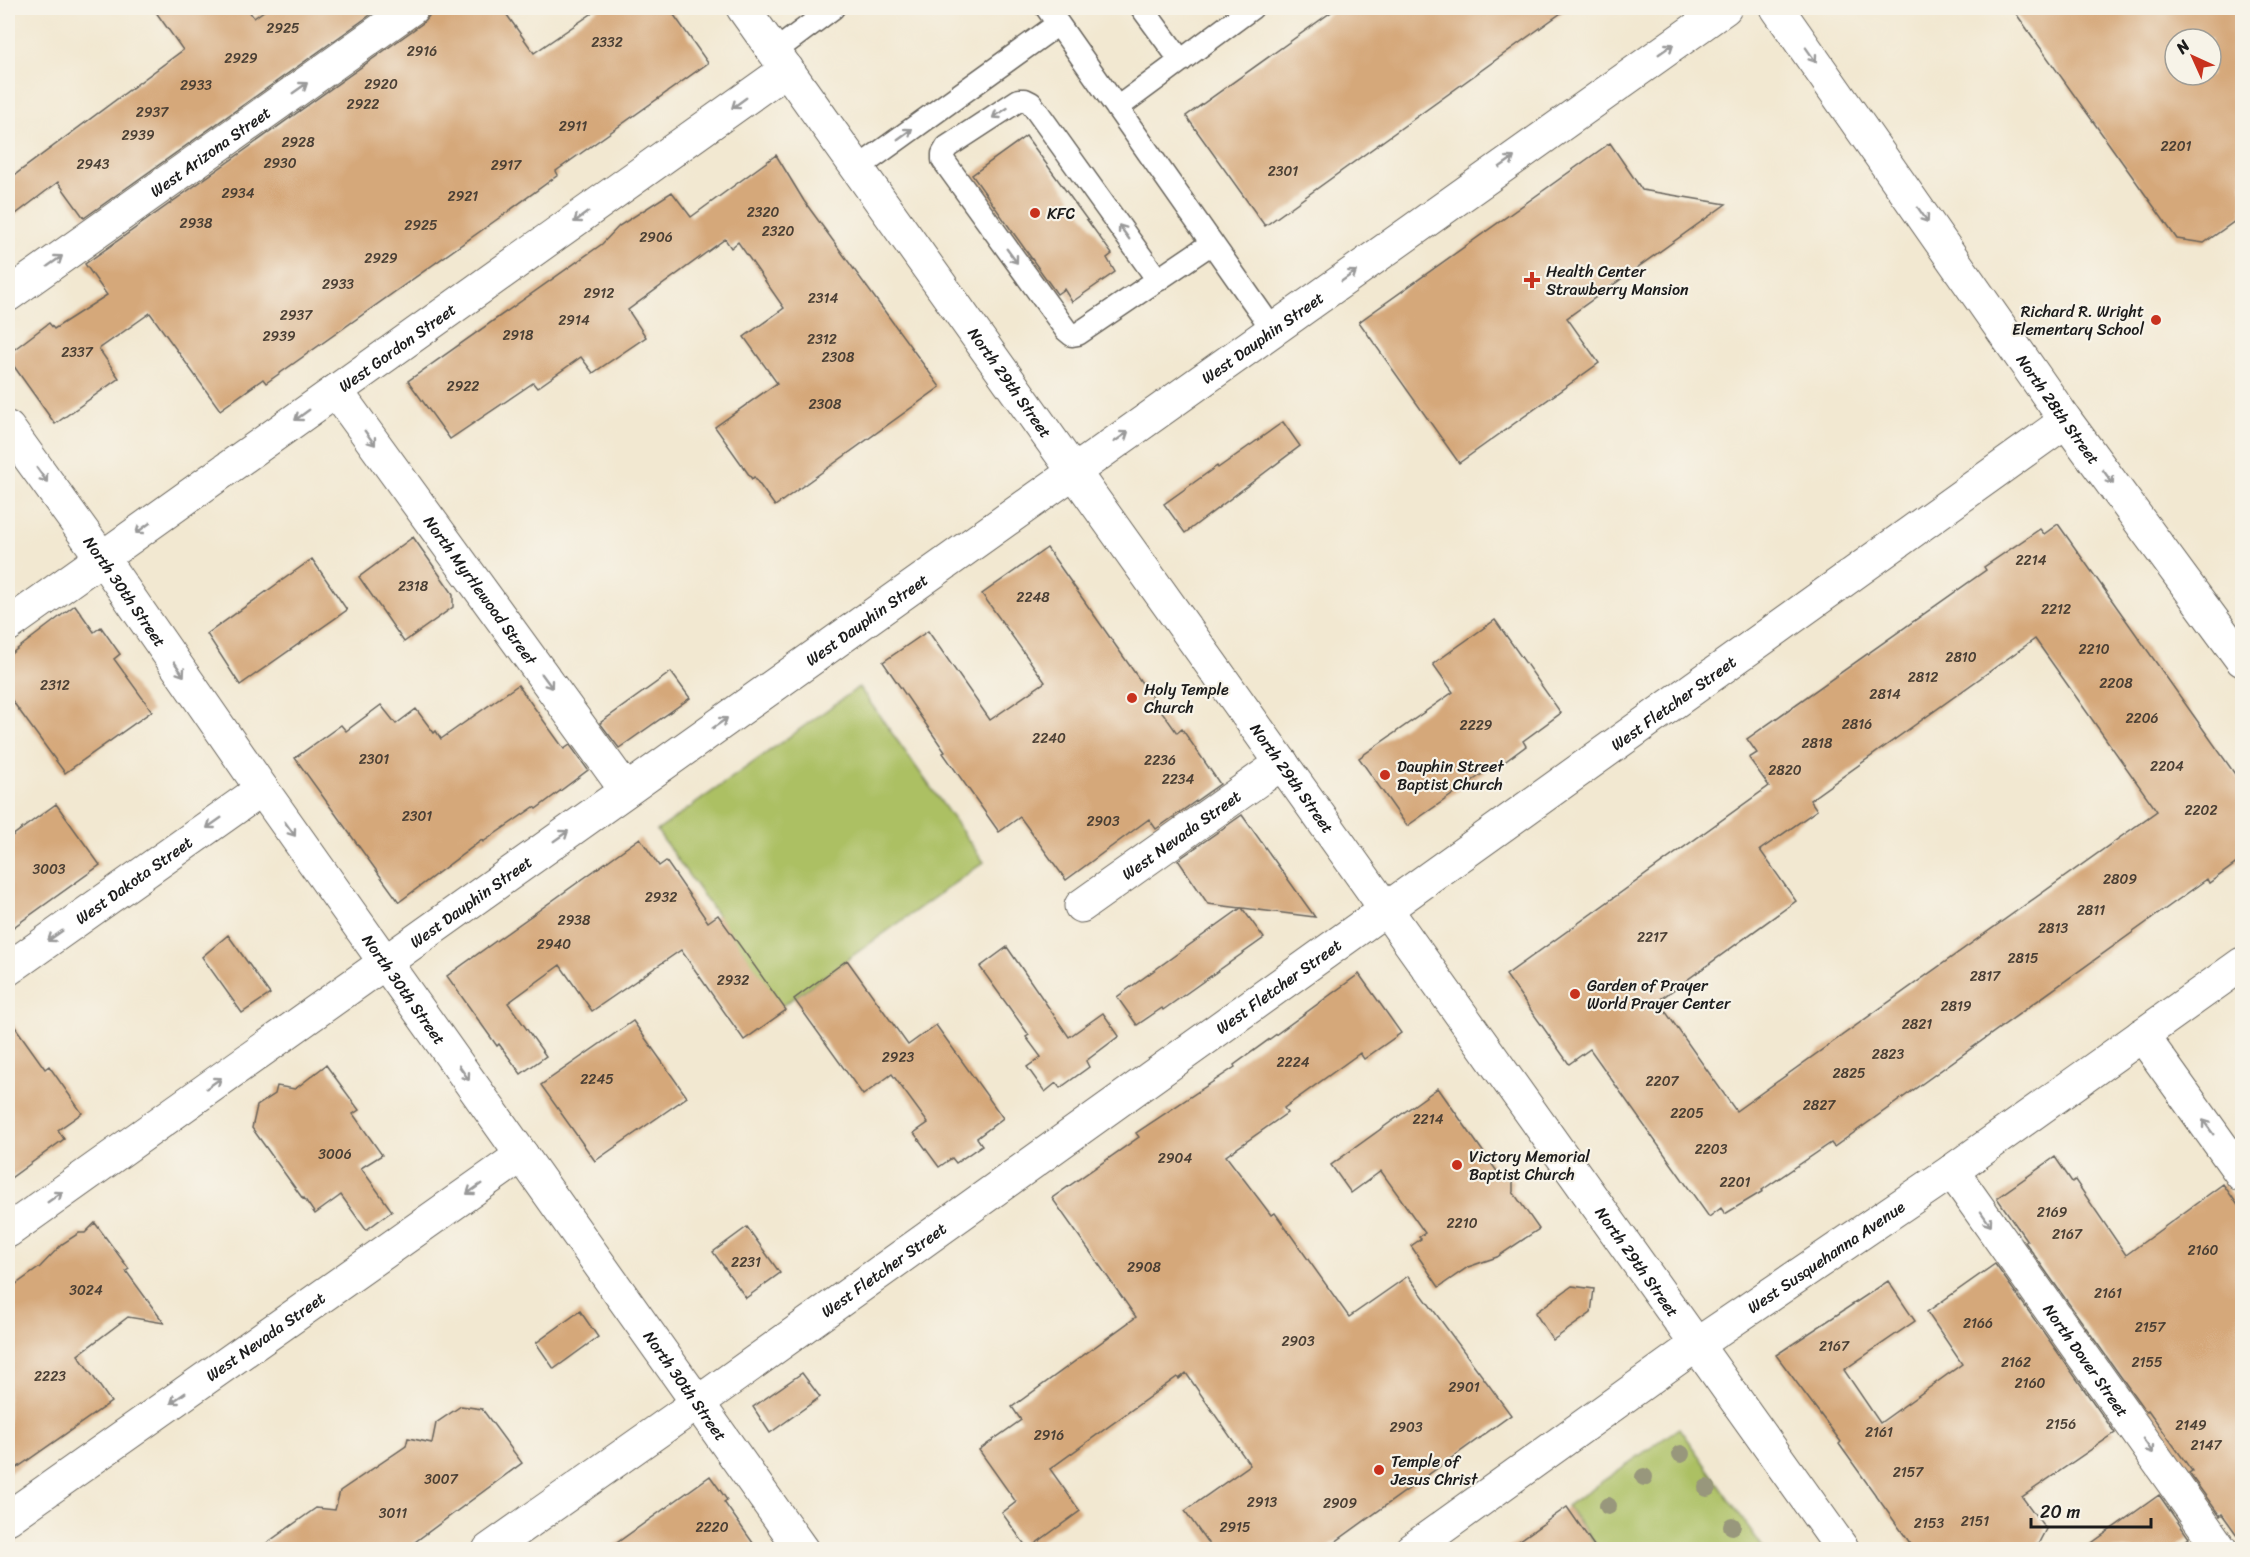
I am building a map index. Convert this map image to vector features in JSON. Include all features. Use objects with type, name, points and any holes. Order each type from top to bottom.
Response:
[{"type":"street","name":"West Arizona Street","points":[[8,295],[412,8]]},
{"type":"street","name":"North 29th Street","points":[[743,8],[1843,1550]]},
{"type":"street","name":"West Dauphin Street","points":[[8,1231],[1725,8]]},
{"type":"street","name":"North 28th Street","points":[[1777,8],[2066,421],[2242,660]]},
{"type":"street","name":"West Gordon Street","points":[[8,625],[336,391],[781,60]]},
{"type":"street","name":"North Myrtlewood Street","points":[[336,391],[626,790]]},
{"type":"street","name":"West Fletcher Street","points":[[489,1550],[699,1402],[2066,421]]},
{"type":"street","name":"North 30th Street","points":[[8,428],[802,1550]]},
{"type":"street","name":"West Nevada Street","points":[[1081,906],[1282,763]]},
{"type":"street","name":"West Dakota Street","points":[[8,969],[262,789]]},
{"type":"street","name":"West Susquehanna Avenue","points":[[1411,1550],[1696,1345],[1952,1171],[2242,964]]},
{"type":"street","points":[[2142,1035],[2242,1175]]},
{"type":"street","name":"West Nevada Street","points":[[8,1518],[522,1155]]},
{"type":"street","name":"North Dover Street","points":[[1952,1171],[2221,1550]]},
{"type":"lane","points":[[781,60],[833,8]]},
{"type":"lane","points":[[1142,8],[1181,61]]},
{"type":"lane","points":[[1117,108],[1252,8]]},
{"type":"lane","points":[[858,168],[1053,16],[1273,330]]},
{"type":"lane","points":[[1158,280],[1031,103],[1019,100],[947,147],[943,160],[1066,330],[1072,335],[1078,334],[1158,280],[1212,243]]},
{"type":"green space","points":[[859,687],[984,862],[782,1006],[657,831]]},
{"type":"green space","points":[[1679,1428],[1764,1549],[1598,1549],[1567,1506]]},
{"type":"building","points":[[153,8],[247,8],[254,18],[268,8],[380,8],[84,218],[58,182],[8,220],[8,180],[183,50]]},
{"type":"building","points":[[431,8],[502,8],[534,53],[600,8],[669,8],[708,63],[556,171],[558,175],[499,218],[266,383],[263,379],[220,410],[150,313],[99,349],[119,378],[55,424],[8,358],[8,354],[49,323],[54,329],[107,295],[85,264],[423,23],[429,16]]},
{"type":"building","points":[[1337,8],[1568,8],[1265,226],[1186,116]]},
{"type":"building","points":[[2012,8],[2242,8],[2242,216],[2204,243],[2177,239]]},
{"type":"building","points":[[1026,136],[1112,254],[1107,258],[1115,272],[1072,302],[1064,289],[1057,294],[972,175]]},
{"type":"building","points":[[1610,143],[1642,190],[1726,204],[1567,318],[1599,363],[1459,463],[1359,322]]},
{"type":"building","points":[[776,155],[804,201],[940,387],[775,506],[754,477],[752,479],[715,427],[777,383],[744,337],[784,308],[738,242],[731,248],[725,239],[628,310],[646,337],[593,373],[581,357],[537,388],[533,383],[450,439],[408,381],[602,244],[619,226],[672,192],[691,217]]},
{"type":"building","points":[[1283,422],[1300,446],[1185,533],[1164,504]]},
{"type":"building","points":[[2058,524],[2242,784],[2242,859],[2209,883],[2207,879],[1834,1147],[1831,1143],[1763,1191],[1725,1214],[1721,1208],[1709,1217],[1590,1049],[1569,1064],[1506,975],[1769,786],[1749,758],[1757,753],[1747,739],[1986,570],[1984,567],[2040,529],[2044,534]],"holes":[[[2035,639],[2157,811],[1736,1111],[1658,1001],[1796,901],[1760,850],[1817,810],[1810,800]]]},
{"type":"building","points":[[413,537],[453,594],[453,607],[404,642],[359,577]]},
{"type":"building","points":[[1047,548],[1177,733],[1182,729],[1220,784],[1156,829],[1149,819],[1066,880],[1020,817],[999,832],[883,662],[928,631],[990,720],[1045,682],[982,594]]},
{"type":"building","points":[[312,559],[347,610],[240,685],[207,634]]},
{"type":"building","points":[[75,605],[94,632],[101,627],[120,654],[114,659],[152,711],[65,773],[8,695],[8,656]]},
{"type":"building","points":[[1495,620],[1561,713],[1523,741],[1526,746],[1503,763],[1501,761],[1407,826],[1359,758],[1453,692],[1433,664]]},
{"type":"building","points":[[671,672],[690,698],[619,748],[600,723]]},
{"type":"building","points":[[518,685],[564,749],[570,745],[588,770],[536,809],[534,807],[483,842],[482,840],[399,902],[295,758],[341,725],[346,731],[381,705],[396,724],[416,709],[441,739]]},
{"type":"building","points":[[56,804],[100,865],[8,931],[8,839]]},
{"type":"building","points":[[1242,815],[1315,917],[1242,908],[1264,938],[1163,1010],[1162,1008],[1137,1025],[1117,997],[1241,908],[1208,904],[1178,860]]},
{"type":"building","points":[[640,838],[659,866],[666,861],[708,922],[718,915],[786,1010],[744,1040],[681,950],[592,1011],[560,965],[508,1003],[546,1056],[521,1074],[499,1044],[497,1046],[447,976]]},
{"type":"building","points":[[228,935],[270,994],[242,1013],[202,957]]},
{"type":"building","points":[[1007,947],[1069,1037],[1103,1013],[1119,1036],[1086,1061],[1089,1067],[1060,1088],[1056,1083],[1045,1092],[1027,1067],[1041,1057],[1026,1037],[1029,1035],[980,967]]},
{"type":"building","points":[[847,960],[908,1045],[936,1025],[1003,1118],[977,1138],[982,1145],[956,1163],[952,1158],[939,1167],[914,1133],[928,1123],[892,1074],[863,1095],[794,999]]},
{"type":"building","points":[[1359,974],[1401,1033],[1364,1059],[1360,1053],[1284,1108],[1287,1113],[1226,1156],[1271,1215],[1275,1213],[1349,1317],[1408,1276],[1511,1415],[1324,1550],[1213,1550],[1185,1511],[1250,1465],[1186,1373],[1179,1379],[1177,1377],[1050,1469],[1080,1511],[1028,1549],[1002,1513],[1016,1502],[979,1450],[1021,1420],[1012,1407],[1136,1317],[1052,1198],[1139,1137],[1136,1133],[1235,1067],[1234,1065]]},
{"type":"building","points":[[8,1017],[45,1069],[49,1066],[82,1113],[58,1130],[64,1139],[8,1180]]},
{"type":"building","points":[[633,1021],[687,1097],[595,1161],[541,1085]]},
{"type":"building","points":[[326,1065],[359,1110],[353,1114],[382,1155],[361,1168],[392,1211],[366,1230],[341,1195],[315,1214],[252,1128],[257,1106],[275,1094],[277,1086],[295,1089]]},
{"type":"building","points":[[1438,1088],[1501,1177],[1513,1180],[1513,1192],[1539,1229],[1497,1257],[1468,1267],[1439,1287],[1411,1246],[1425,1233],[1381,1171],[1351,1193],[1331,1165]]},
{"type":"building","points":[[2055,1157],[2072,1182],[2075,1180],[2126,1255],[2223,1184],[2242,1211],[2242,1542],[2189,1473],[2192,1471],[2148,1410],[2146,1412],[2025,1242],[2027,1241],[1997,1198]]},
{"type":"building","points":[[95,1223],[129,1269],[126,1271],[164,1323],[128,1317],[78,1355],[111,1402],[8,1474],[8,1290],[40,1267],[62,1244],[79,1233],[85,1233]]},
{"type":"building","points":[[747,1227],[780,1273],[746,1298],[713,1252]]},
{"type":"building","points":[[1995,1264],[2115,1433],[2022,1497],[2046,1529],[2035,1550],[1915,1550],[1839,1444],[1841,1442],[1776,1355],[1888,1281],[1915,1321],[1844,1370],[1880,1423],[1962,1364],[1927,1312]]},
{"type":"building","points":[[1572,1286],[1594,1289],[1591,1313],[1553,1340],[1535,1313]]},
{"type":"building","points":[[580,1311],[598,1337],[554,1369],[536,1343]]},
{"type":"building","points":[[802,1373],[820,1397],[770,1433],[753,1407]]},
{"type":"building","points":[[461,1406],[482,1409],[522,1463],[404,1550],[257,1550],[316,1508],[335,1510],[340,1491],[406,1446],[408,1438],[432,1443],[436,1423]]},
{"type":"building","points":[[710,1476],[727,1500],[724,1502],[758,1550],[607,1550]]},
{"type":"building","points":[[2159,1495],[2189,1538],[2173,1550],[2082,1550]]},
{"type":"building","points":[[1567,1507],[1597,1550],[1506,1550]]},
{"type":"place","name":"KFC","points":[[1035,213]]},
{"type":"place","name":"Health Center Strawberry Mansion","points":[[1532,280]]},
{"type":"place","name":"Richard R. Wright Elementary School","points":[[2156,320]]},
{"type":"place","name":"Holy Temple Church","points":[[1132,698]]},
{"type":"place","name":"Dauphin Street Baptist Church","points":[[1385,775]]},
{"type":"place","name":"Garden of Prayer World Prayer Center","points":[[1575,994]]},
{"type":"place","name":"Victory Memorial Baptist Church","points":[[1457,1165]]},
{"type":"place","name":"Temple of Jesus Christ","points":[[1379,1470]]}]
